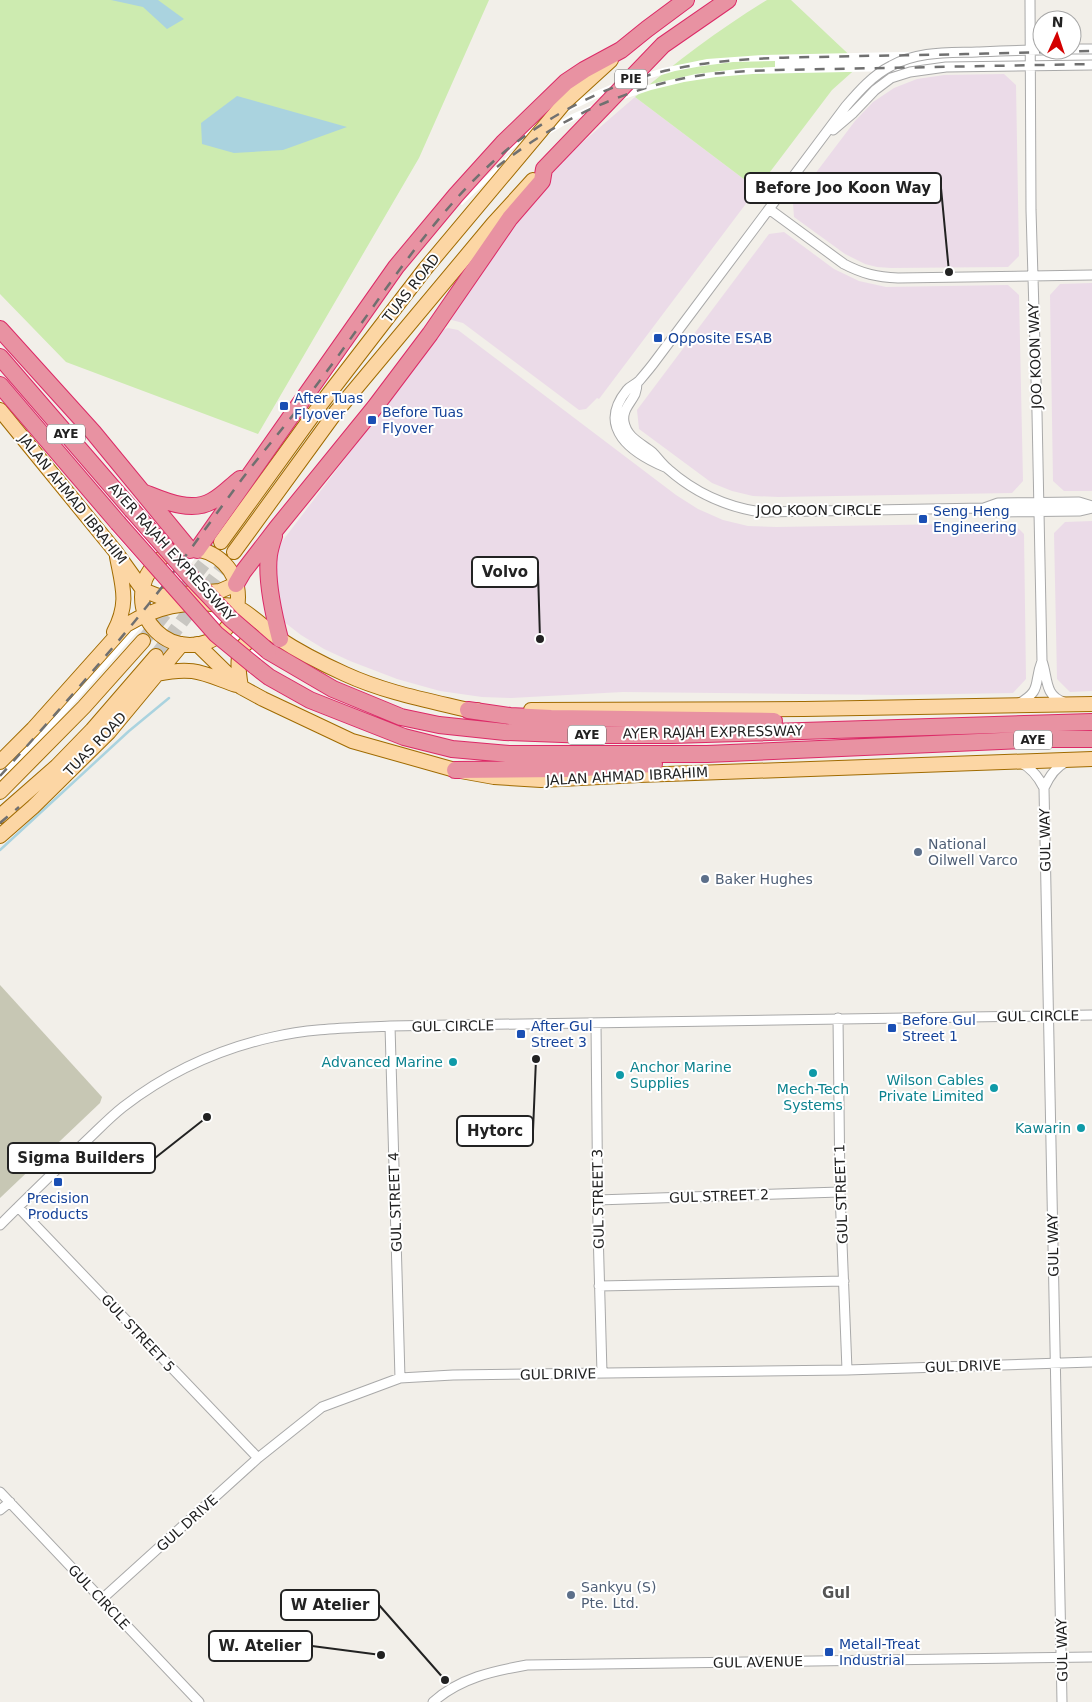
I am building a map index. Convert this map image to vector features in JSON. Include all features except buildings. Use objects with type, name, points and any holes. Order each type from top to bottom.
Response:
[{"type":"highway","name":"PIE","points":[[621,50],[686,0]]},
{"type":"highway","name":"PIE","points":[[544,169],[663,45],[728,0]]},
{"type":"highway","points":[[0,329],[93,432],[194,550],[396,267],[456,195],[502,143],[566,82],[621,50]]},
{"type":"highway","points":[[236,584],[276,529],[375,408],[430,334],[510,218],[542,181],[544,169]]},
{"type":"highway","name":"AYER RAJAH EXPRESSWAY","points":[[0,357],[132,510],[230,619],[268,651],[340,692],[402,717],[440,725],[505,732],[589,735],[1092,722]]},
{"type":"highway","name":"AYER RAJAH EXPRESSWAY","points":[[0,385],[216,634],[269,677],[310,700],[404,737],[452,749],[509,754],[707,754],[1092,739]]},
{"type":"highway","points":[[144,493],[171,504],[192,506],[211,502],[252,471]]},
{"type":"highway","points":[[276,529],[269,563],[275,618],[280,639]]},
{"type":"highway","points":[[468,710],[510,716],[794,721],[924,726]]},
{"type":"highway","points":[[455,770],[566,769],[669,763],[693,760],[707,754]]},
{"type":"main road","name":"TUAS ROAD","points":[[221,542],[321,404],[425,269],[565,102],[621,50]]},
{"type":"main road","name":"TUAS ROAD","points":[[234,552],[336,412],[493,224],[544,169]]},
{"type":"main road","name":"JALAN AHMAD IBRAHIM","points":[[0,410],[115,551],[143,590]]},
{"type":"main road","points":[[194,550],[210,554],[222,561],[231,571],[236,584],[237,607],[234,617],[221,634],[212,640],[197,644],[182,644],[163,637],[153,627],[145,614],[142,602],[143,590],[148,574],[159,561],[178,551],[194,550]]},
{"type":"main road","points":[[96,660],[121,618],[124,602],[115,551]]},
{"type":"main road","points":[[143,590],[158,596],[220,590],[236,584]]},
{"type":"main road","points":[[0,762],[33,729],[126,625],[145,614],[162,608],[206,603],[237,607],[280,639],[345,674],[385,690],[468,710],[804,709],[1092,704]]},
{"type":"main road","points":[[241,687],[237,669],[238,661],[247,642],[264,638],[280,639]]},
{"type":"main road","points":[[0,792],[84,707],[143,641]]},
{"type":"main road","name":"TUAS ROAD","points":[[0,836],[33,807],[109,732],[182,644]]},
{"type":"main road","name":"JALAN AHMAD IBRAHIM","points":[[197,644],[241,687],[352,741],[455,770],[494,777],[541,780],[1092,759]]},
{"type":"main road","name":"TUAS ROAD","points":[[0,816],[75,748],[156,656]]},
{"type":"main road","points":[[157,674],[178,669],[196,670],[241,687]]},
{"type":"street","name":"JOO KOON WAY","points":[[1030,0],[1029,66],[1042,661],[1046,671],[1048,689],[1052,696],[1060,701],[1071,704]]},
{"type":"street","name":"JOO KOON CIRCLE","points":[[1029,50],[930,54],[909,58],[884,70],[859,91],[637,383],[628,389],[616,408],[614,418],[618,434],[624,442],[647,460],[665,468],[702,493],[746,510],[761,512],[984,508],[997,512],[1039,507],[1080,511],[1092,507]]},
{"type":"street","name":"JOO KOON CIRCLE","points":[[825,136],[853,113],[875,90],[899,75],[925,69],[1092,65]]},
{"type":"street","points":[[769,209],[844,264],[876,277],[1092,275]]},
{"type":"street","name":"JOO KOON WAY","points":[[1015,705],[1035,692],[1042,661]]},
{"type":"street","name":"GUL WAY","points":[[1062,1702],[1050,1016],[1044,788],[1056,768],[1070,760]]},
{"type":"street","name":"GUL WAY","points":[[1015,761],[1025,765],[1037,775],[1044,788]]},
{"type":"street","name":"GUL CIRCLE","points":[[0,1225],[103,1124],[124,1106],[191,1065],[241,1044],[274,1036],[311,1030],[390,1026],[1092,1015]]},
{"type":"street","name":"GUL STREET 1","points":[[838,1018],[840,1192],[847,1370]]},
{"type":"street","name":"GUL STREET 3","points":[[596,1024],[599,1286],[602,1373]]},
{"type":"street","name":"GUL STREET 4","points":[[390,1026],[392,1161],[400,1378]]},
{"type":"street","name":"GUL STREET 2","points":[[598,1200],[840,1192]]},
{"type":"street","name":"GUL STREET 5","points":[[18,1207],[258,1458]]},
{"type":"street","points":[[599,1286],[844,1281]]},
{"type":"street","name":"GUL DRIVE","points":[[102,1600],[258,1458],[322,1407],[400,1378],[847,1370],[1092,1362]]},
{"type":"street","name":"GUL CIRCLE","points":[[0,1492],[199,1702]]},
{"type":"street","points":[[0,1510],[10,1502]]},
{"type":"street","name":"GUL AVENUE","points":[[433,1702],[458,1684],[492,1671],[527,1665],[1092,1657]]},
{"type":"shaded area","points":[[1004,74],[1016,85],[1019,256],[1008,267],[877,267],[865,264],[845,254],[794,217],[793,203],[855,121],[873,102],[894,88],[917,79],[944,75]]},
{"type":"shaded area","points":[[635,97],[757,189],[599,399],[597,398],[586,409],[579,410],[463,323],[448,319],[513,224],[563,159]]},
{"type":"shaded area","points":[[784,232],[834,269],[859,281],[886,287],[1008,285],[1019,295],[1023,481],[1012,493],[753,496],[732,491],[712,483],[639,429],[637,410],[769,234]]},
{"type":"shaded area","points":[[1092,283],[1092,491],[1064,491],[1053,481],[1050,295],[1060,284]]},
{"type":"shaded area","points":[[448,328],[458,330],[676,495],[698,509],[723,520],[748,526],[776,527],[1013,523],[1024,534],[1026,679],[1013,693],[893,695],[623,692],[511,698],[482,697],[440,691],[397,679],[324,649],[301,635],[279,618],[274,552],[443,330]]},
{"type":"shaded area","points":[[1092,521],[1092,691],[1070,692],[1057,679],[1054,533],[1065,522]]},
{"type":"shaded area","points":[[0,985],[102,1097],[100,1103],[0,1198]]},
{"type":"green space","points":[[0,0],[489,0],[419,158],[258,434],[66,362],[0,294]]},
{"type":"green space","points":[[767,0],[791,0],[860,65],[832,90],[757,189],[635,97],[699,46]]},
{"type":"water","points":[[111,0],[158,0],[184,19],[167,29],[143,7]]},
{"type":"water","points":[[237,96],[347,127],[283,150],[234,153],[202,144],[201,123]]},
{"type":"pier","points":[[1092,48],[1092,67],[753,74],[684,82],[651,90],[618,101],[563,126],[533,144],[505,165],[462,205],[458,202],[513,151],[570,115],[606,99],[643,86],[696,74],[746,68],[775,67],[775,61],[733,62],[702,66],[675,71],[620,87],[560,116],[529,136],[491,166],[493,157],[535,124],[589,94],[615,83],[663,68],[707,59],[762,55],[1032,49],[1032,60],[1082,60],[1082,49]]},
{"type":"pier","points":[[344,342],[352,348],[190,565],[219,598],[273,645],[249,674],[183,611],[150,617],[0,788],[0,770],[88,673],[160,585],[111,530],[140,506],[182,555]]},
{"type":"waterway","points":[[0,850],[129,731],[169,698]]},
{"type":"tunnel","points":[[143,641],[221,542]]},
{"type":"tunnel","points":[[156,656],[234,552]]},
{"type":"railway","points":[[0,776],[149,604],[242,479],[311,392],[431,228],[481,173],[509,148],[544,123],[581,102],[620,85],[660,72],[709,63],[783,58],[1092,51]]},
{"type":"railway","points":[[497,167],[541,136],[588,110],[637,91],[690,77],[777,70],[1092,64]]},
{"type":"railway","points":[[0,823],[19,807]]},
{"type":"place","name":"Before Joo Koon Way","points":[[949,272]]},
{"type":"place","name":"Opposite ESAB","points":[[658,338]]},
{"type":"place","name":"After Tuas Flyover","points":[[284,406]]},
{"type":"place","name":"Before Tuas Flyover","points":[[372,420]]},
{"type":"place","name":"Seng Heng Engineering","points":[[923,519]]},
{"type":"place","name":"Volvo","points":[[540,639]]},
{"type":"place","name":"National Oilwell Varco","points":[[918,852]]},
{"type":"place","name":"Baker Hughes","points":[[705,879]]},
{"type":"place","name":"Before Gul Street 1","points":[[892,1028]]},
{"type":"place","name":"After Gul Street 3","points":[[521,1034]]},
{"type":"place","name":"Hytorc","points":[[536,1059]]},
{"type":"place","name":"Advanced Marine","points":[[453,1062]]},
{"type":"place","name":"Mech-Tech Systems","points":[[813,1073]]},
{"type":"place","name":"Anchor Marine Supplies","points":[[620,1075]]},
{"type":"place","name":"Wilson Cables Private Limited","points":[[994,1088]]},
{"type":"place","name":"Sigma Builders","points":[[207,1117]]},
{"type":"place","name":"Kawarin","points":[[1081,1128]]},
{"type":"place","name":"Precision Products","points":[[58,1182]]},
{"type":"place","name":"Sankyu (S) Pte. Ltd.","points":[[571,1595]]},
{"type":"place","name":"Metall-Treat Industrial","points":[[829,1652]]},
{"type":"place","name":"W. Atelier","points":[[381,1655]]},
{"type":"place","name":"W Atelier","points":[[445,1680]]},
{"type":"district","name":"Gul","points":[[836,1593]]}]
